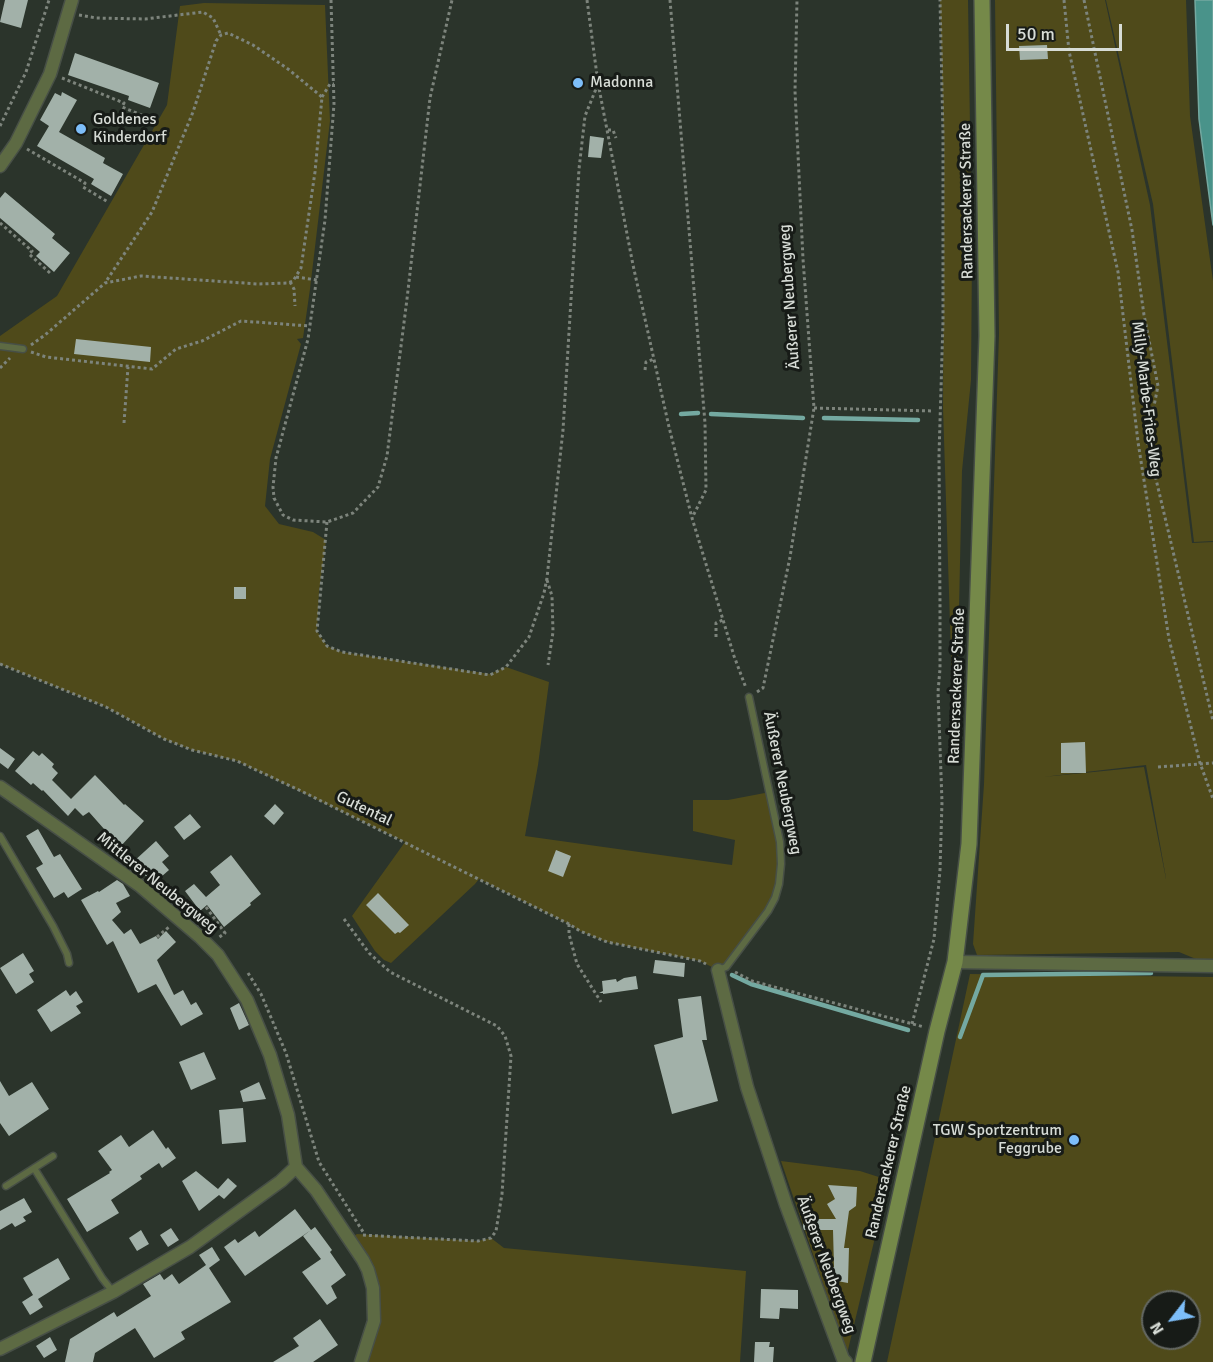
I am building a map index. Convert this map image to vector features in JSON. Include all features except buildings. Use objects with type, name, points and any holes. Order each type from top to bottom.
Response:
[{"type":"main road","name":"Randersackerer Straße","points":[[862,1362],[937,1031],[955,962],[969,844],[987,336],[982,0]]},
{"type":"street","points":[[0,166],[16,143],[50,74],[70,6]]},
{"type":"street","name":"Mittlerer Neubergweg","points":[[0,787],[138,885],[218,955],[247,1000],[270,1055],[288,1114],[296,1167]]},
{"type":"street","points":[[955,962],[1213,966]]},
{"type":"street","name":"Äußerer Neubergweg","points":[[725,970],[747,1087],[778,1184],[846,1362]]},
{"type":"street","points":[[0,1349],[113,1292],[190,1247],[281,1181],[296,1167],[316,1190],[368,1270],[374,1294],[374,1321],[362,1362]]},
{"type":"lane","points":[[0,346],[23,349]]},
{"type":"lane","name":"Äußerer Neubergweg","points":[[725,970],[775,898],[781,864],[780,842],[749,697]]},
{"type":"lane","points":[[0,836],[53,926],[69,963]]},
{"type":"lane","points":[[6,1186],[53,1156]]},
{"type":"lane","points":[[34,1168],[113,1292]]},
{"type":"path","points":[[0,126],[26,72],[49,0]]},
{"type":"path","points":[[331,0],[334,84],[331,153],[317,280],[310,326],[295,392],[276,458],[273,487],[274,498],[283,515],[293,520],[327,522],[353,513],[378,487],[387,456],[430,98],[452,0]]},
{"type":"path","points":[[587,0],[598,82],[633,266],[654,359],[692,518],[749,697]]},
{"type":"path","points":[[670,0],[705,423],[706,490],[692,518]]},
{"type":"path","name":"Äußerer Neubergweg","points":[[749,697],[763,688],[790,557],[814,408],[803,259],[796,103],[797,0]]},
{"type":"path","points":[[912,1024],[934,939],[942,824],[938,692],[939,455],[943,322],[940,0]]},
{"type":"path","name":"Milly-Marbe-Fries-Weg","points":[[1064,0],[1069,51],[1118,272],[1138,442],[1169,639],[1200,763],[1213,799]]},
{"type":"path","points":[[1084,0],[1132,230],[1144,315],[1158,386],[1146,441],[1213,720]]},
{"type":"path","points":[[70,6],[96,18],[116,19],[179,16],[203,12],[213,18],[221,35]]},
{"type":"path","points":[[23,349],[45,335],[105,283],[152,212],[193,112],[216,41],[221,35],[228,33],[253,45],[288,69],[322,97]]},
{"type":"path","points":[[50,74],[124,103],[122,107],[149,118]]},
{"type":"path","points":[[327,522],[317,631],[327,646],[342,652],[490,675],[507,667],[529,637],[547,578],[563,430],[585,116],[598,82]]},
{"type":"path","points":[[105,283],[141,276],[258,284],[290,282],[296,277],[301,268],[315,172],[322,97],[330,84],[334,84]]},
{"type":"path","points":[[608,130],[613,130],[616,138]]},
{"type":"path","points":[[16,143],[85,183],[83,187],[108,202]]},
{"type":"path","points":[[0,223],[32,251],[29,254],[51,274]]},
{"type":"path","points":[[296,277],[317,280]]},
{"type":"path","points":[[290,282],[294,289],[295,306]]},
{"type":"path","points":[[23,349],[46,357],[146,370],[159,365],[176,349],[202,341],[241,321],[310,326]]},
{"type":"path","points":[[645,370],[646,362],[654,359]]},
{"type":"path","points":[[124,423],[128,367]]},
{"type":"path","points":[[814,408],[933,411]]},
{"type":"path","points":[[547,578],[552,596],[553,632],[548,664]]},
{"type":"path","points":[[716,637],[716,623],[723,620]]},
{"type":"path","name":"Gutental","points":[[0,664],[106,707],[164,739],[192,750],[237,761],[569,924],[580,932],[607,942],[700,961],[752,981],[937,1031]]},
{"type":"path","points":[[1158,767],[1213,763]]},
{"type":"path","points":[[206,907],[223,930]]},
{"type":"path","points":[[344,919],[369,953],[390,972],[497,1026],[505,1036],[511,1056],[502,1194],[496,1231],[491,1238],[478,1241],[357,1234],[349,1239]]},
{"type":"path","points":[[569,924],[569,934],[577,964],[601,1002]]},
{"type":"path","points":[[157,937],[163,931]]},
{"type":"path","points":[[246,971],[261,994],[286,1053],[319,1162],[365,1235]]},
{"type":"shaded area","points":[[940,0],[968,0],[972,253],[971,380],[962,471],[957,700],[952,685],[943,408],[944,150]]},
{"type":"shaded area","points":[[995,0],[1105,0],[1150,205],[1192,543],[1213,542],[1213,970],[1208,964],[1179,952],[977,955],[973,944],[984,784],[999,334]],"holes":[[[1146,765],[1166,879],[1144,767],[1043,777]]]},
{"type":"shaded area","points":[[1106,0],[1186,0],[1190,116],[1213,281],[1213,541],[1194,542],[1153,204]]},
{"type":"shaded area","points":[[204,3],[325,5],[330,121],[310,289],[303,338],[297,339],[301,344],[270,459],[265,506],[279,524],[313,532],[326,540],[319,591],[317,631],[327,646],[342,652],[490,674],[506,667],[549,682],[538,765],[525,836],[732,865],[735,840],[693,831],[693,800],[728,800],[770,792],[780,842],[779,884],[768,911],[726,967],[718,970],[700,961],[607,942],[580,931],[479,879],[391,963],[375,951],[352,916],[405,842],[237,761],[192,750],[164,739],[106,707],[0,664],[0,336],[57,296],[167,105],[180,6]]},
{"type":"shaded area","name":"TGW Sportzentrum Feggrube","points":[[970,974],[1213,977],[1213,1362],[887,1362]]},
{"type":"shaded area","points":[[781,1161],[860,1171],[885,1179],[878,1225],[847,1354]]},
{"type":"shaded area","points":[[357,1234],[478,1241],[491,1238],[504,1248],[746,1271],[740,1362],[361,1362],[374,1301],[349,1239]]},
{"type":"water","points":[[1195,0],[1213,0],[1213,225],[1199,119]]},
{"type":"waterway","points":[[681,414],[698,413]]},
{"type":"waterway","points":[[711,414],[803,418]]},
{"type":"waterway","points":[[824,418],[918,420]]},
{"type":"waterway","points":[[960,1037],[983,975],[1151,973]]},
{"type":"waterway","points":[[732,975],[751,984],[908,1030]]},
{"type":"place","name":"Madonna","points":[[578,83]]},
{"type":"place","name":"Goldenes Kinderdorf","points":[[81,129]]},
{"type":"place","name":"TGW Sportzentrum Feggrube","points":[[1074,1140]]}]
